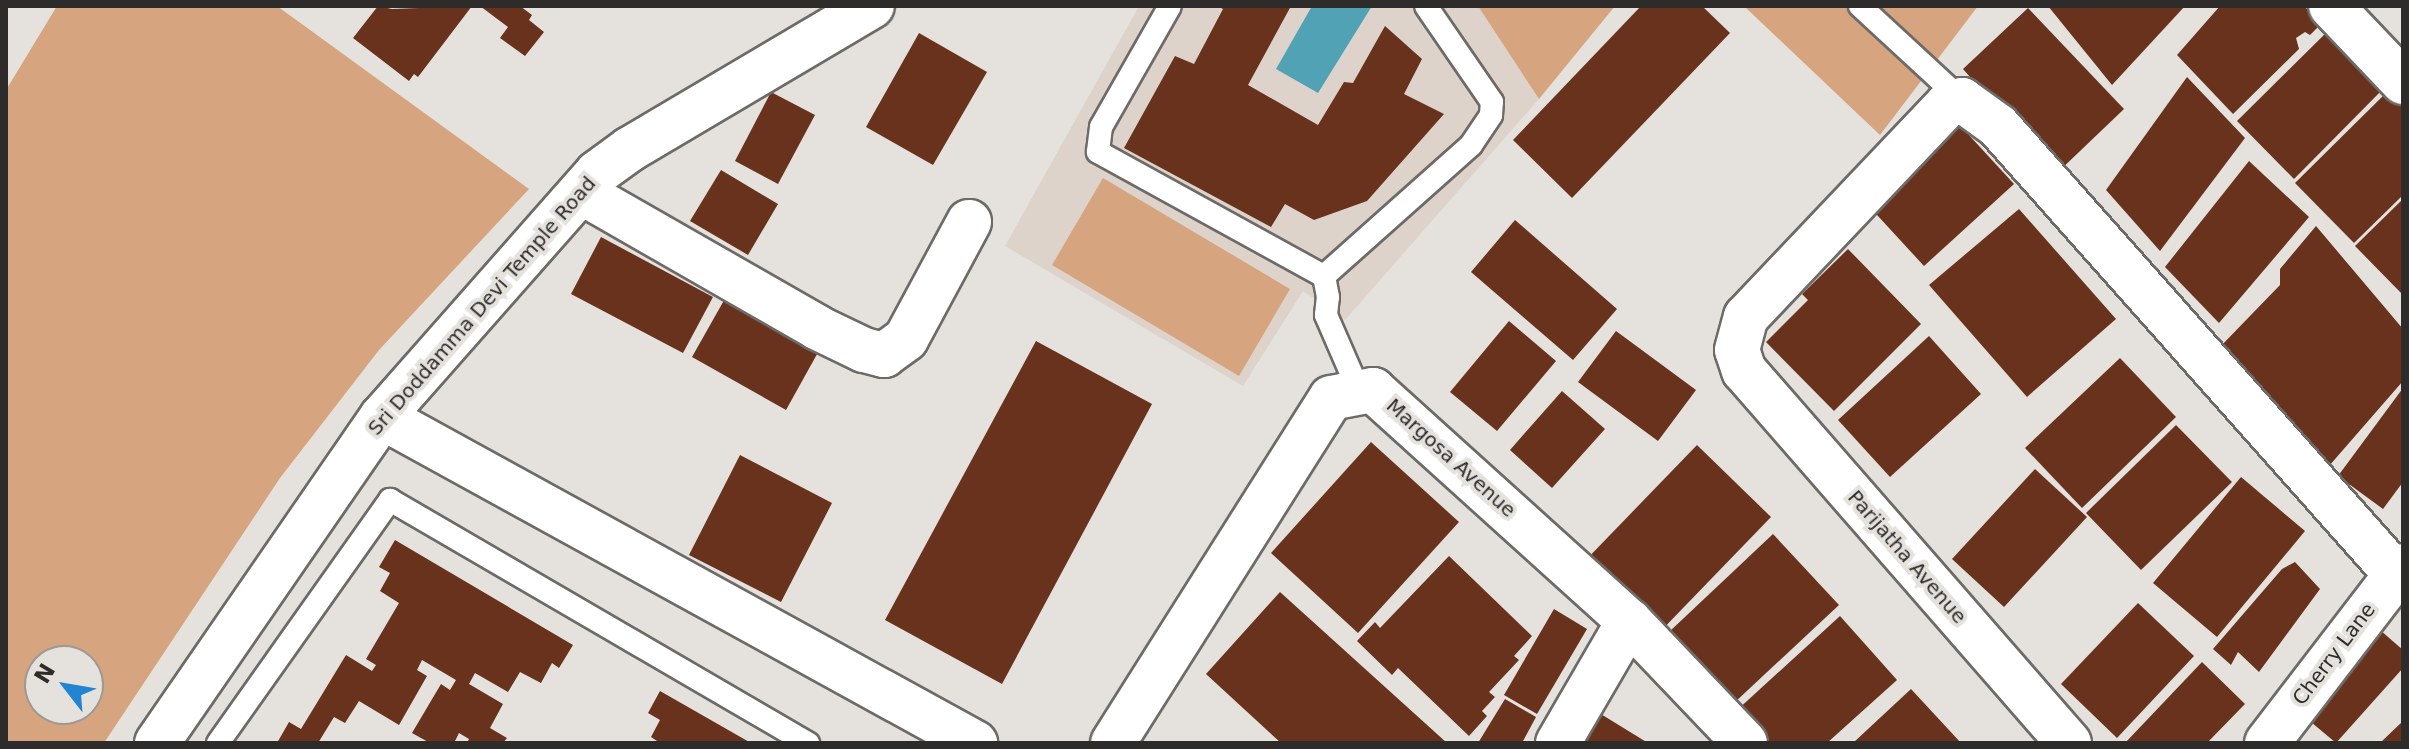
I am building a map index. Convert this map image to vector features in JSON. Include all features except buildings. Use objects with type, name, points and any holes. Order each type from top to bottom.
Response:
[{"type":"street","name":"Sri Doddamma Devi Temple Road","points":[[157,743],[382,417],[597,173],[630,149],[872,6]]},
{"type":"street","points":[[2331,6],[2403,82]]},
{"type":"street","points":[[1962,100],[1998,126],[2400,574]]},
{"type":"street","name":"Parijatha Avenue","points":[[1962,100],[1947,105],[1746,317],[1737,350],[1744,371],[2069,743]]},
{"type":"street","points":[[581,192],[818,328],[864,350],[884,355],[906,339],[969,222]]},
{"type":"street","points":[[1113,743],[1331,398],[1359,391]]},
{"type":"street","name":"Margosa Avenue","points":[[1359,391],[1380,393],[1629,621],[1745,743]]},
{"type":"street","points":[[382,417],[975,743]]},
{"type":"street","name":"Cherry Lane","points":[[2267,743],[2400,574]]},
{"type":"street","points":[[1558,743],[1629,621]]},
{"type":"lane","points":[[1170,6],[1101,127],[1098,152],[1324,276]]},
{"type":"lane","points":[[1324,276],[1471,145],[1491,115],[1492,102],[1426,6]]},
{"type":"lane","points":[[1860,6],[1962,100]]},
{"type":"lane","points":[[1324,276],[1328,297],[1326,315],[1359,391]]},
{"type":"lane","points":[[218,743],[390,500],[808,743]]},
{"type":"shaded area","points":[[57,6],[277,6],[529,189],[379,350],[280,478],[104,743],[6,743],[6,90]]},
{"type":"shaded area","points":[[1139,6],[1478,6],[1539,99],[1345,320],[1303,291],[1243,386],[1005,246]]},
{"type":"shaded area","points":[[1478,6],[1615,6],[1539,99]]},
{"type":"shaded area","points":[[1744,6],[1978,6],[1880,135]]},
{"type":"shaded area","points":[[1103,178],[1290,289],[1239,376],[1052,265]]},
{"type":"water","points":[[1312,6],[1372,6],[1318,93],[1276,69]]}]
